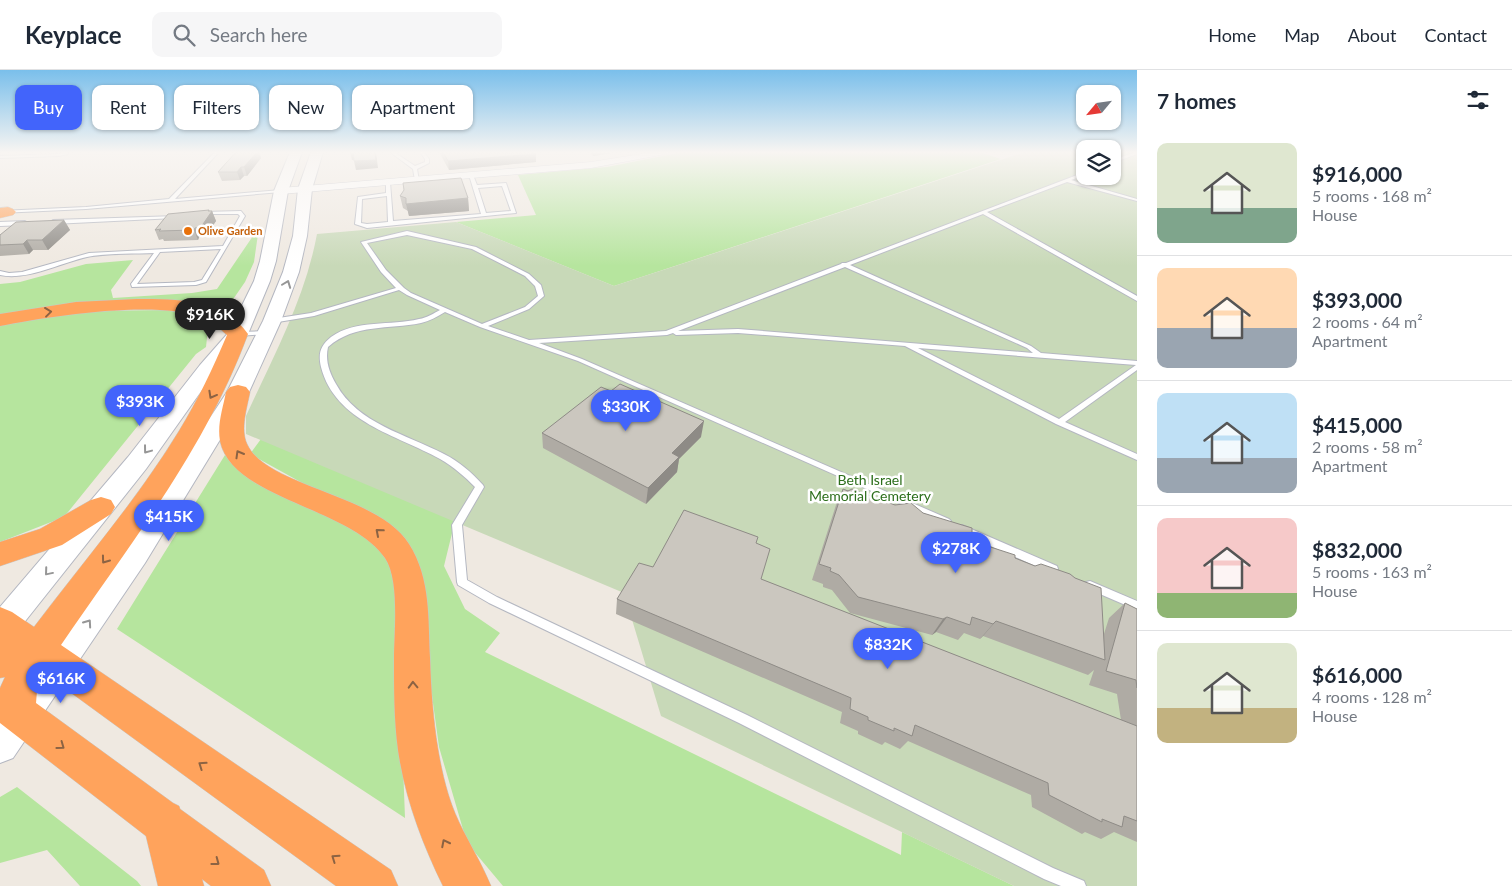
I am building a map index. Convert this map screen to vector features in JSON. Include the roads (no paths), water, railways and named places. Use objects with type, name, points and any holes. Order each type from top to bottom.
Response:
[{"type":"highway","points":[[0,320],[70,309],[172,306],[212,314],[238,334],[225,370],[169,467],[128,528],[49,656],[21,682],[17,693],[17,711],[7,721],[164,822],[248,886]]},
{"type":"highway","points":[[238,392],[232,437],[236,450],[243,462],[251,469],[272,480],[350,513],[372,526],[390,542],[403,564],[409,592],[413,689],[418,747],[423,777],[430,806],[441,835],[468,886]]},
{"type":"highway","points":[[0,554],[51,537],[101,507]]},
{"type":"highway","points":[[1,625],[49,656],[375,886]]},
{"type":"highway","points":[[0,662],[8,638],[8,632],[1,625]]},
{"type":"highway","points":[[164,822],[181,886]]},
{"type":"street","points":[[1,625],[101,507],[207,369],[238,334],[258,294],[266,271],[280,191],[292,190]]},
{"type":"street","points":[[49,656],[160,518],[238,392],[288,283],[297,254],[305,190]]},
{"type":"lane","points":[[171,200],[180,190]]},
{"type":"lane","points":[[188,190],[189,192],[216,196]]},
{"type":"lane","points":[[389,190],[391,223]]},
{"type":"lane","points":[[475,190],[484,215]]},
{"type":"lane","points":[[389,194],[360,198],[358,224],[367,226],[514,212],[506,190]]},
{"type":"lane","points":[[667,333],[1040,190]]},
{"type":"lane","points":[[1102,190],[1137,200]]},
{"type":"lane","points":[[2,215],[280,191]]},
{"type":"lane","points":[[158,251],[134,286],[201,282],[205,280],[243,214],[234,212],[194,214]]},
{"type":"lane","points":[[983,212],[1137,298]]},
{"type":"lane","points":[[2,215],[30,223]]},
{"type":"lane","points":[[49,222],[184,216]]},
{"type":"lane","points":[[482,326],[527,308],[541,296],[538,285],[519,270],[474,248],[406,233],[364,242],[376,261],[400,288],[445,310],[482,326],[524,342],[580,360],[1064,574]]},
{"type":"lane","points":[[0,273],[9,275],[22,274],[89,255],[225,247]]},
{"type":"lane","points":[[844,264],[1029,347],[1040,355]]},
{"type":"lane","points":[[238,334],[312,315],[400,288]]},
{"type":"lane","points":[[445,310],[419,322],[358,330],[339,335],[325,346],[323,356],[332,386],[347,405],[364,418],[459,466],[480,487],[457,525],[462,582],[492,600],[743,719],[1050,874],[1079,886]]},
{"type":"lane","points":[[524,342],[667,333],[738,331],[1137,364]]},
{"type":"lane","points":[[906,344],[1059,422],[1137,457]]},
{"type":"lane","points":[[1059,422],[1137,367]]},
{"type":"lane","points":[[1082,582],[1137,606]]},
{"type":"place","name":"Olive Garden","points":[[188,231]]},
{"type":"park label","name":"Beth Israel Memorial Cemetery","points":[[870,488]]}]
